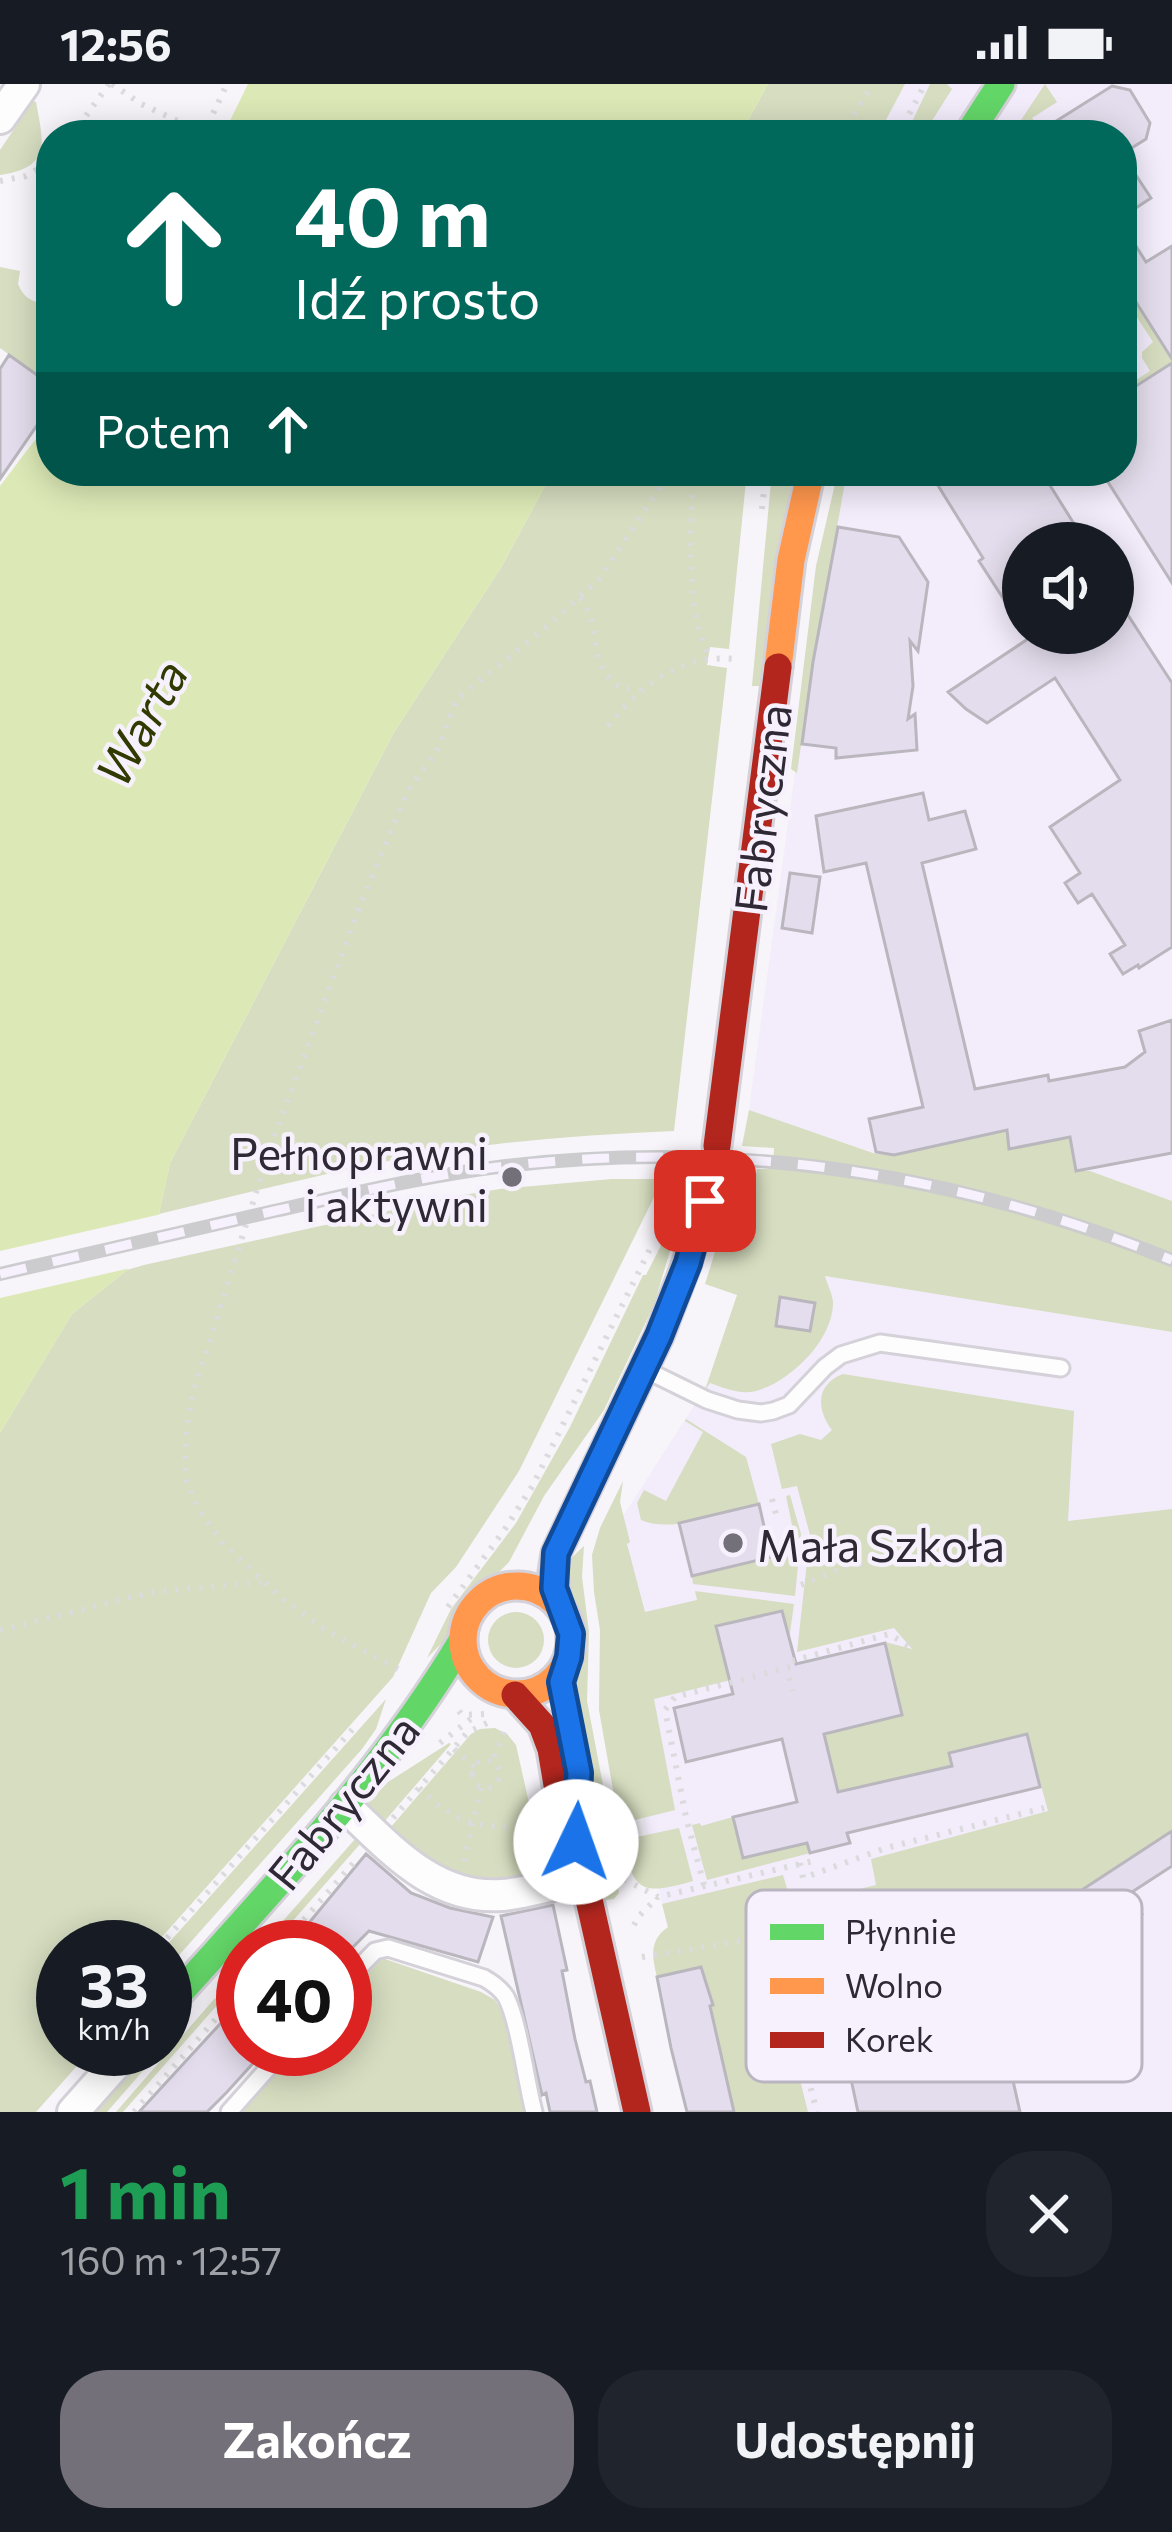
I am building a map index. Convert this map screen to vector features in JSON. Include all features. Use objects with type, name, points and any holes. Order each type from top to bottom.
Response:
[{"type":"street","points":[[0,118],[24,84]]},
{"type":"street","points":[[978,120],[1001,84]]},
{"type":"street","name":"Fabryczna","points":[[717,1146],[791,560],[808,486]]},
{"type":"street","points":[[557,1603],[532,1588],[518,1586],[484,1597],[471,1612],[463,1641],[476,1676],[497,1691],[514,1695],[543,1688],[569,1657],[569,1623],[557,1603],[553,1572],[556,1553],[644,1369],[688,1263],[710,1180]]},
{"type":"street","points":[[549,1507],[623,1407]]},
{"type":"street","points":[[498,1590],[524,1556]]},
{"type":"street","name":"Fabryczna","points":[[192,1979],[345,1807],[463,1641]]},
{"type":"street","points":[[564,1667],[562,1696],[579,1773],[576,1842]]},
{"type":"street","points":[[514,1695],[542,1725],[550,1749],[576,1842],[637,2112]]},
{"type":"street","points":[[345,1807],[425,1876],[457,1890],[505,1894],[584,1877]]},
{"type":"street","points":[[73,2112],[105,2076]]},
{"type":"lane","points":[[644,1369],[707,1400],[761,1413],[789,1405],[841,1355],[880,1343],[1061,1368]]},
{"type":"lane","points":[[372,1954],[388,1948],[484,1978],[502,1991],[534,2112]]},
{"type":"lane","points":[[229,2112],[262,2076]]},
{"type":"path","points":[[83,120],[111,84],[175,120]]},
{"type":"path","points":[[210,120],[227,84]]},
{"type":"path","points":[[850,120],[873,84]]},
{"type":"path","points":[[901,120],[925,84]]},
{"type":"path","points":[[0,181],[36,170]]},
{"type":"path","points":[[398,1670],[324,1629],[284,1600],[223,1543],[198,1509],[185,1477],[186,1430],[193,1397],[270,1148],[408,790],[436,753],[457,699],[599,579],[661,486]]},
{"type":"path","points":[[693,486],[692,569],[702,644],[710,657]]},
{"type":"path","points":[[761,512],[764,486]]},
{"type":"path","points":[[580,597],[592,617],[599,665],[620,688],[640,689]]},
{"type":"path","points":[[608,726],[640,689],[667,672],[710,657],[736,658]]},
{"type":"path","points":[[440,1618],[533,1485],[656,1235]]},
{"type":"path","points":[[772,1499],[778,1522]]},
{"type":"path","points":[[800,1585],[860,1564],[859,1559]]},
{"type":"path","points":[[0,1630],[154,1592],[264,1581]]},
{"type":"path","points":[[704,1886],[665,1710],[675,1697],[889,1634],[912,1648]]},
{"type":"path","points":[[790,1678],[793,1690]]},
{"type":"path","points":[[435,1686],[463,1715]]},
{"type":"path","points":[[183,1920],[367,1712]]},
{"type":"path","points":[[304,1920],[467,1732],[489,1722],[509,1728],[494,1757]]},
{"type":"path","points":[[453,1748],[474,1767]]},
{"type":"path","points":[[474,1767],[488,1760],[499,1768],[496,1785],[482,1788]]},
{"type":"path","points":[[474,1767],[472,1778],[482,1788]]},
{"type":"path","points":[[419,1788],[439,1807],[472,1825],[506,1827],[543,1821]]},
{"type":"path","points":[[457,1890],[482,1788]]},
{"type":"path","points":[[800,1863],[803,1878],[886,1848],[1044,1808]]},
{"type":"path","points":[[634,1925],[658,1898],[813,1861]]},
{"type":"path","points":[[624,1880],[658,1898]]},
{"type":"path","points":[[642,1957],[746,1940]]},
{"type":"path","points":[[134,2112],[216,2019]]},
{"type":"path","points":[[809,2082],[817,2112]]},
{"type":"shaded area","points":[[768,84],[905,84],[886,120],[748,120]]},
{"type":"shaded area","points":[[905,84],[1172,84],[1172,1201],[1090,1171],[1049,1196],[904,1163],[749,1110],[814,633],[843,486],[1137,486],[1137,120],[886,120]]},
{"type":"shaded area","points":[[930,84],[947,84],[952,89],[932,120],[913,120]]},
{"type":"shaded area","points":[[1045,84],[1057,102],[1034,120],[1021,120]]},
{"type":"shaded area","points":[[36,102],[36,160],[0,175],[0,150]]},
{"type":"shaded area","points":[[0,267],[20,271],[18,284],[23,294],[36,302],[36,374],[0,348]]},
{"type":"shaded area","points":[[1137,305],[1172,363],[1137,385],[1137,379],[1150,371],[1142,352],[1153,342],[1137,317]]},
{"type":"shaded area","points":[[545,486],[745,486],[729,649],[710,647],[707,665],[727,668],[674,1131],[442,1151],[159,1214],[170,1163],[393,734],[502,566]]},
{"type":"shaded area","points":[[771,486],[791,486],[759,686],[752,686]]},
{"type":"shaded area","points":[[835,486],[844,486],[797,773],[791,769],[816,566]]},
{"type":"shaded area","points":[[749,1110],[876,1154],[894,1155],[1007,1130],[1009,1148],[1070,1137],[1076,1171],[1090,1171],[1172,1201],[1172,1332],[825,1276],[833,1300],[831,1317],[818,1345],[795,1369],[756,1391],[738,1392],[710,1383],[705,1390],[737,1295],[705,1284],[735,1188],[745,1174],[773,1169],[774,1148],[742,1146]]},
{"type":"shaded area","points":[[663,1179],[519,1471],[456,1567],[431,1593],[393,1677],[177,1920],[36,1920],[36,2076],[68,2076],[36,2112],[0,2112],[0,1433],[72,1314],[127,1270],[500,1189]]},
{"type":"shaded area","points":[[686,1196],[654,1305],[604,1410],[544,1496],[509,1562],[462,1600],[450,1635],[427,1658],[451,1609],[516,1523],[570,1427]]},
{"type":"shaded area","points":[[770,1267],[1172,1332],[1172,1810],[866,1890],[746,1890],[746,1921],[671,1941],[603,1653],[618,1524],[715,1373]]},
{"type":"shaded area","points":[[843,1374],[1074,1411],[1068,1521],[1172,1509],[1172,1831],[1082,1890],[855,1890],[876,1885],[871,1859],[1048,1811],[1027,1734],[949,1753],[952,1766],[838,1792],[824,1734],[901,1715],[885,1642],[912,1649],[894,1628],[797,1652],[810,1535],[797,1486],[782,1489],[771,1444],[800,1434],[821,1440],[832,1430],[821,1398],[834,1378]]},
{"type":"shaded area","points":[[686,1419],[746,1457],[759,1504],[683,1523],[641,1520],[637,1503],[644,1490],[666,1501],[703,1432]]},
{"type":"shaded area","points":[[623,1481],[620,1502],[627,1544],[645,1612],[697,1600],[695,1591],[794,1604],[789,1640],[767,1671],[654,1699],[675,1810],[619,1824],[599,1710],[600,1630],[592,1555]]},
{"type":"shaded area","points":[[790,1495],[801,1534],[795,1596],[693,1584],[692,1576],[771,1557],[769,1546],[795,1539],[786,1496]]},
{"type":"shaded area","points":[[584,1546],[587,1701],[611,1827],[595,1828],[590,1819],[584,1743],[572,1689],[584,1633],[563,1566]]},
{"type":"shaded area","points":[[516,1612],[536,1620],[544,1640],[536,1660],[516,1668],[496,1660],[488,1640],[496,1620]]},
{"type":"shaded area","points":[[386,1699],[376,1729],[362,1749],[192,1941],[189,1920]]},
{"type":"shaded area","points":[[495,1728],[516,1745],[544,1870],[481,1879],[423,1857],[390,1828],[471,1734]]},
{"type":"shaded area","points":[[449,1743],[377,1830],[365,1806],[388,1782]]},
{"type":"shaded area","points":[[733,1817],[743,1858],[807,1843],[810,1853],[707,1880],[692,1825]]},
{"type":"shaded area","points":[[679,1828],[693,1881],[662,1888],[643,1886],[631,1871],[623,1840]]},
{"type":"shaded area","points":[[1172,1831],[1172,2112],[808,2112],[801,2082],[1142,2082],[1142,1890],[1082,1890]]},
{"type":"shaded area","points":[[356,1838],[361,1843],[294,1920],[284,1920]]},
{"type":"shaded area","points":[[611,1842],[619,1893],[606,1900],[596,1852]]},
{"type":"shaded area","points":[[783,1875],[788,1890],[746,1890],[746,2082],[801,2082],[808,2112],[734,2112],[701,1967],[657,1977],[654,1949],[668,1927],[662,1904]]},
{"type":"shaded area","points":[[382,1958],[495,2000],[503,2013],[526,2112],[240,2112],[273,2076],[372,2076],[372,1969]]},
{"type":"shaded area","points":[[216,1999],[216,2007],[192,2034],[192,2024]]},
{"type":"shaded area","points":[[127,2076],[138,2076],[107,2112],[96,2112]]},
{"type":"shaded area","points":[[147,2076],[155,2076],[123,2112],[116,2112]]},
{"type":"water","points":[[248,84],[768,84],[748,120],[230,120]]},
{"type":"water","name":"Warta","points":[[36,439],[36,486],[545,486],[502,566],[393,734],[170,1163],[159,1215],[127,1270],[72,1314],[0,1433],[0,486]]},
{"type":"pier","points":[[166,1213],[135,1267],[0,1298],[0,1251]]},
{"type":"building","points":[[1112,86],[1130,90],[1150,123],[1146,139],[1137,145],[1137,120],[1058,120]]},
{"type":"building","points":[[1137,177],[1151,198],[1137,207]]},
{"type":"building","points":[[1172,246],[1172,359],[1137,304],[1137,248],[1146,262]]},
{"type":"building","points":[[9,355],[36,374],[36,427],[0,479],[0,369]]},
{"type":"building","points":[[1172,363],[1172,583],[1111,486],[1137,486],[1137,385]]},
{"type":"building","points":[[938,486],[1050,486],[1073,522],[1002,522],[1002,597],[979,561],[983,558]]},
{"type":"building","points":[[838,527],[899,537],[928,582],[918,651],[910,641],[913,686],[908,719],[915,714],[917,750],[836,758],[836,748],[802,744]]},
{"type":"building","points":[[1134,624],[1172,683],[1172,947],[1123,974],[1110,954],[1125,945],[1092,894],[1078,903],[1065,883],[1080,873],[1050,827],[1120,780],[1055,678],[987,723],[948,692],[1005,654],[1134,654]]},
{"type":"building","points":[[923,793],[929,820],[965,811],[976,849],[922,863],[975,1089],[1125,1067],[1145,1052],[1139,1031],[1172,1020],[1172,1153],[1076,1171],[1070,1137],[1009,1149],[1007,1130],[894,1155],[876,1152],[869,1119],[923,1107],[866,863],[824,872],[816,816]]},
{"type":"building","points":[[790,873],[820,877],[812,933],[782,928]]},
{"type":"building","points":[[780,1297],[815,1303],[810,1331],[776,1326]]},
{"type":"building","name":"Mała Szkoła","points":[[759,1504],[771,1557],[692,1576],[679,1523]]},
{"type":"building","points":[[782,1611],[796,1664],[885,1643],[902,1715],[824,1734],[838,1792],[952,1766],[949,1753],[1027,1734],[1040,1787],[847,1833],[850,1843],[810,1853],[807,1843],[743,1858],[733,1817],[797,1802],[782,1739],[686,1762],[674,1708],[733,1694],[716,1626]]},
{"type":"building","points":[[1172,1831],[1172,1866],[1135,1890],[1082,1890]]},
{"type":"building","points":[[366,1854],[411,1893],[493,1917],[478,1962],[372,1932],[372,1920],[311,1920]]},
{"type":"building","points":[[553,1905],[575,2039],[597,2112],[550,2112],[546,2093],[542,2095],[501,1916]]},
{"type":"building","points":[[701,1967],[734,2112],[687,2112],[671,2048],[657,1977]]},
{"type":"building","points":[[216,2028],[216,2076],[242,2076],[207,2112],[139,2112],[172,2076],[192,2076],[192,2054]]},
{"type":"building","points":[[852,2082],[1013,2082],[1020,2112],[858,2112]]},
{"type":"railway","points":[[0,1274],[448,1174],[592,1159],[677,1157],[845,1170],[928,1185],[1010,1205],[1172,1260]]},
{"type":"traffic: fast","points":[[978,120],[1001,84]]},
{"type":"traffic: fast","points":[[192,1979],[360,1786],[462,1641]]},
{"type":"traffic: slow","points":[[778,667],[791,560],[808,486]]},
{"type":"traffic: slow","points":[[557,1603],[556,1553],[659,1336],[687,1263],[710,1180]]},
{"type":"traffic: slow","points":[[517,1586],[538,1590],[555,1602],[567,1619],[571,1640],[567,1661],[555,1678],[538,1690],[517,1694],[496,1690],[479,1678],[467,1661],[463,1640],[467,1619],[479,1602],[496,1590],[517,1586]]},
{"type":"traffic: jam","points":[[717,1146],[778,667]]},
{"type":"traffic: jam","points":[[515,1695],[542,1725],[551,1749],[637,2112]]},
{"type":"place","name":"Pełnoprawni i aktywni","points":[[512,1177]]},
{"type":"place","name":"Mała Szkoła","points":[[733,1543]]},
{"type":"route","points":[[576,1842],[579,1773],[561,1682],[571,1634],[554,1588],[556,1553],[659,1336],[688,1263],[705,1201]]}]
